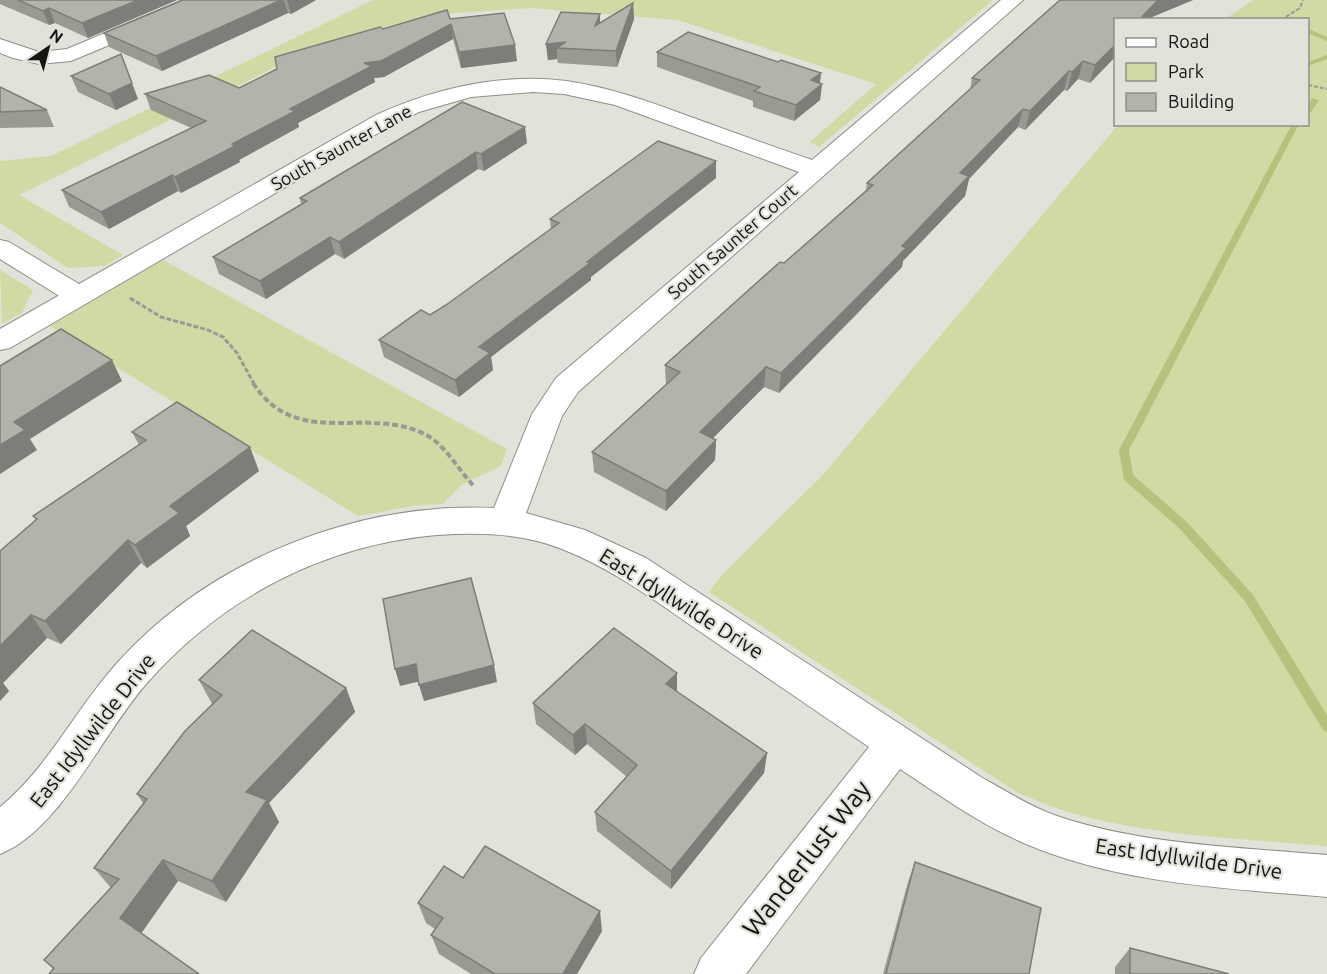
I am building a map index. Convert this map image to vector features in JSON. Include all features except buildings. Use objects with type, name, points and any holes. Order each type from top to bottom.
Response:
[{"type":"street","points":[[0,45],[47,64],[83,51],[200,0]]},
{"type":"street","name":"South Saunter Court","points":[[506,522],[547,414],[567,385],[1013,0]]},
{"type":"street","name":"South Saunter Lane","points":[[0,341],[394,115],[419,104],[467,93],[541,87],[602,94],[816,170]]},
{"type":"street","points":[[0,248],[79,296]]},
{"type":"street","name":"East Idyllwilde Drive","points":[[0,834],[22,817],[39,797],[133,672],[175,630],[234,586],[280,562],[344,538],[379,530],[439,522],[506,522],[548,532],[598,549],[634,568],[966,790],[1018,819],[1078,842],[1165,860],[1327,876]]},
{"type":"street","name":"Wanderlust Way","points":[[717,974],[896,743]]},
{"type":"path","points":[[1284,18],[1300,8],[1303,0]]},
{"type":"path","points":[[1309,85],[1327,89]]},
{"type":"path","points":[[123,294],[154,314],[209,331],[228,342],[253,386],[286,414],[314,422],[416,430],[441,445],[455,466],[473,485]]},
{"type":"green space","points":[[373,0],[993,0],[819,147],[810,142],[876,84],[678,20],[531,8],[427,15],[314,48],[19,195],[123,255],[105,266],[68,268],[0,223],[0,161],[51,156]]},
{"type":"green space","points":[[1253,0],[1327,0],[1327,846],[1200,836],[1137,827],[1068,812],[1018,793],[709,592],[720,577],[822,476],[1117,126],[1309,126],[1309,18],[1226,18]]},
{"type":"green space","points":[[163,260],[507,449],[501,466],[461,485],[443,504],[413,506],[358,516],[50,326]]},
{"type":"green space","points":[[0,270],[33,290],[22,313],[2,324]]},
{"type":"waterway","points":[[1309,31],[1327,39]]},
{"type":"waterway","points":[[1309,64],[1327,57]]},
{"type":"waterway","points":[[1309,109],[1315,100]]},
{"type":"waterway","points":[[1295,126],[1124,450],[1128,477],[1183,525],[1249,598],[1327,726]]}]
